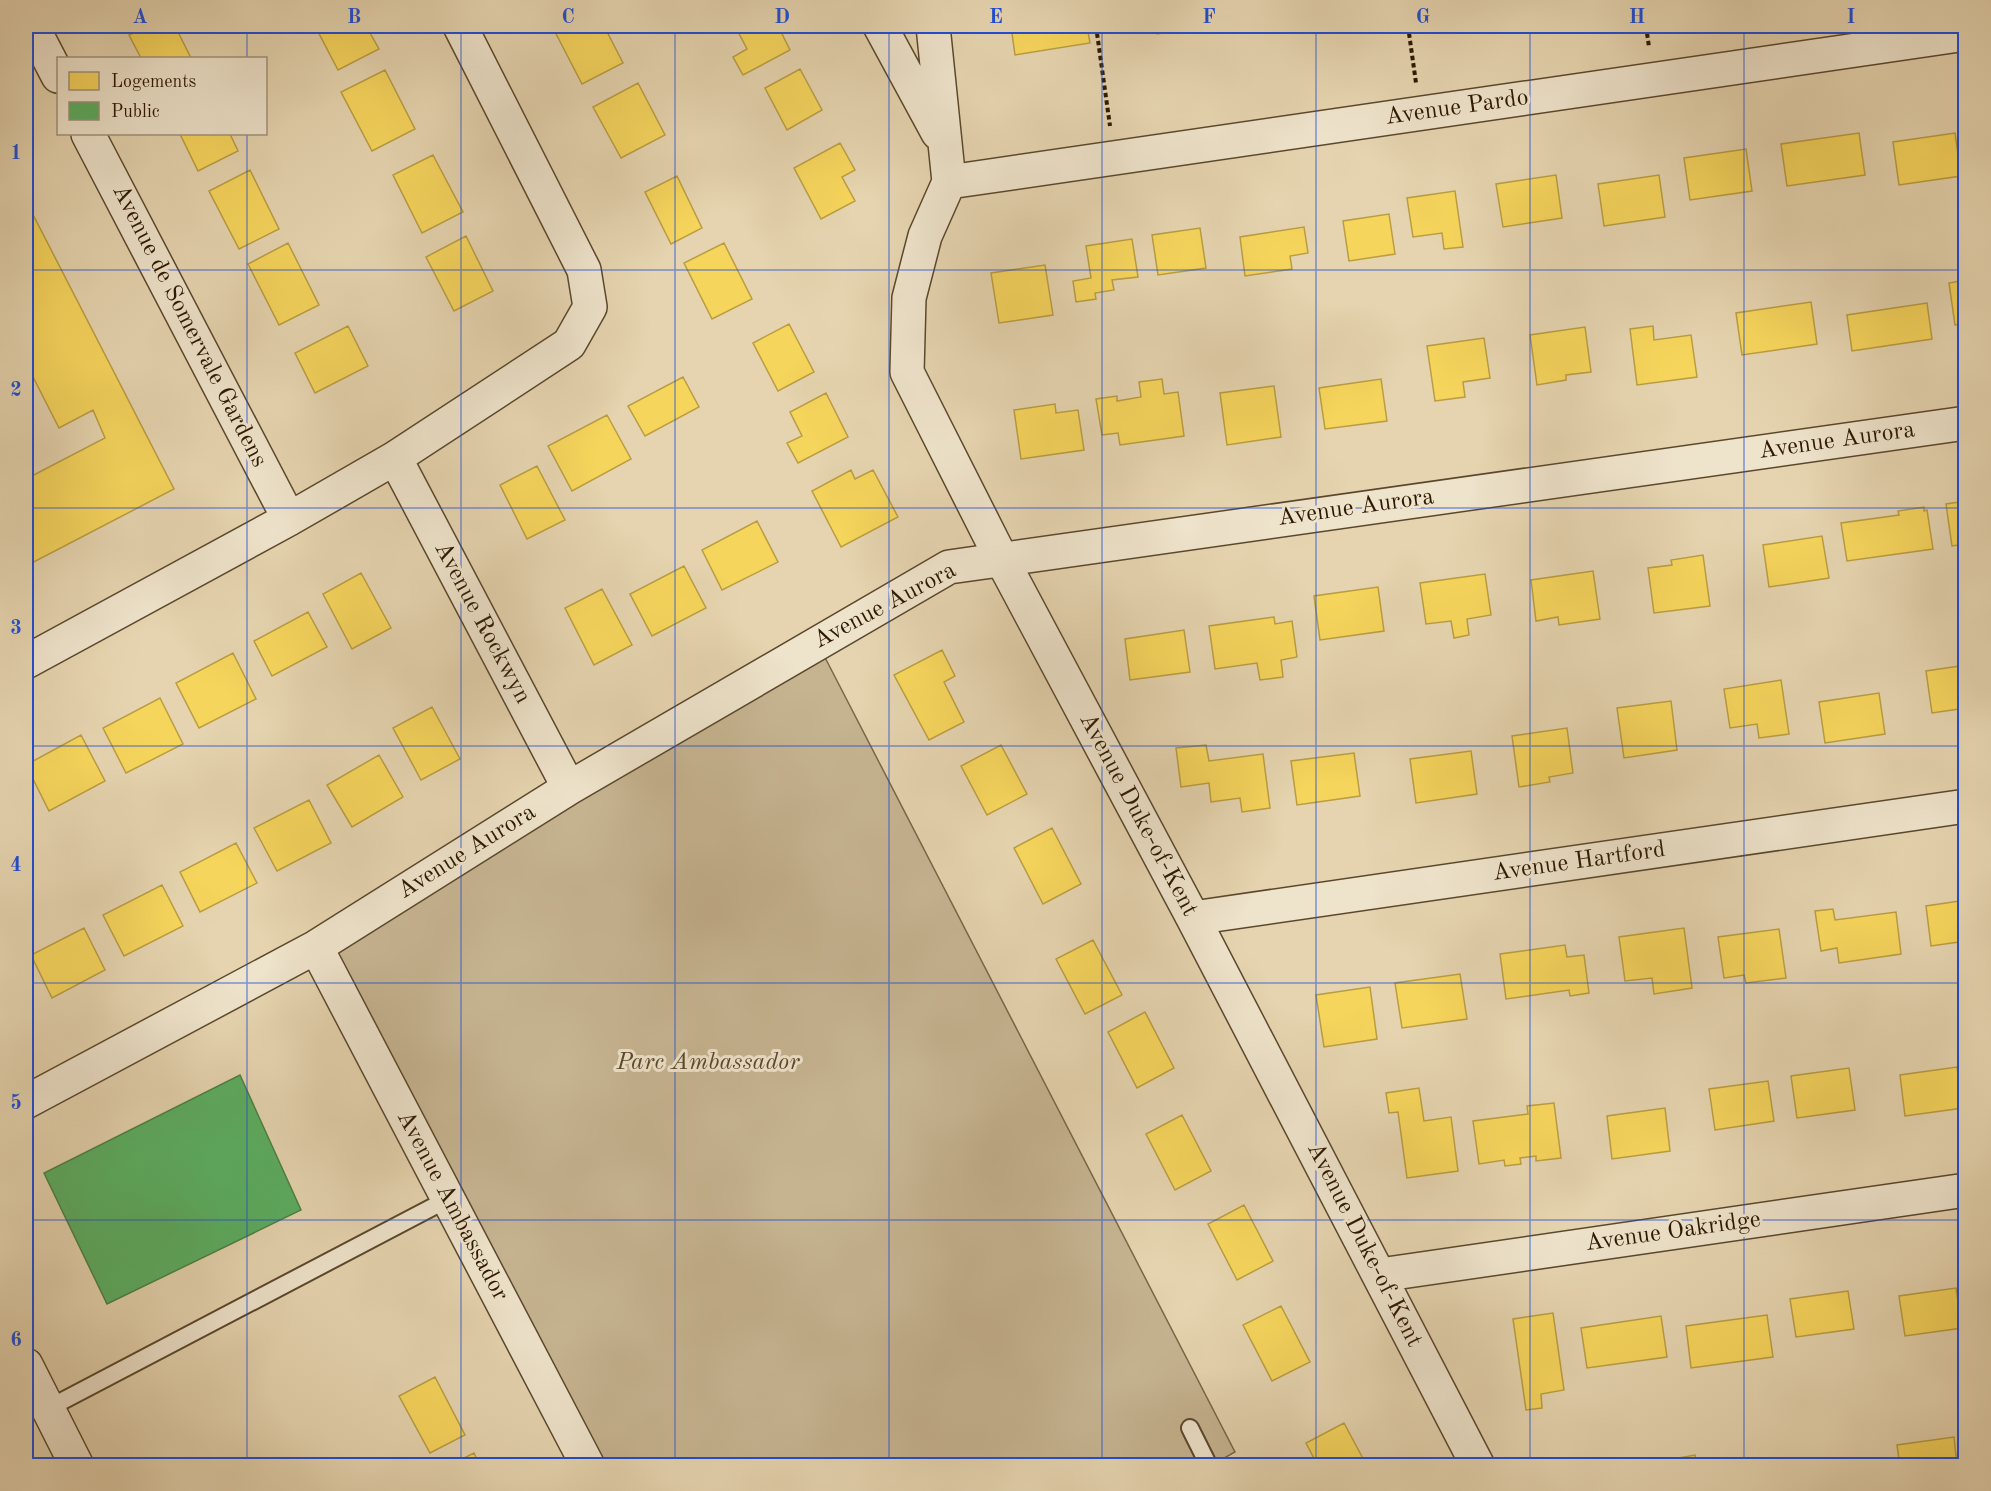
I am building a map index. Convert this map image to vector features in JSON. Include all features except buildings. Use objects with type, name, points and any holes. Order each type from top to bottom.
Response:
[{"type":"street","points":[[32,26],[57,74]]},
{"type":"street","points":[[26,662],[289,519],[395,458],[569,344],[590,307],[584,270],[460,26]]},
{"type":"street","name":"Avenue Duke-of-Kent","points":[[880,26],[945,146]]},
{"type":"street","name":"Avenue Duke-of-Kent","points":[[933,26],[949,182],[926,236],[909,298],[907,372],[1001,558],[1193,918],[1478,1466]]},
{"type":"street","name":"Avenue Pardo","points":[[949,182],[1965,34]]},
{"type":"street","name":"Avenue de Somervale Gardens","points":[[89,135],[289,519]]},
{"type":"street","name":"Avenue Aurora","points":[[26,1102],[316,947],[569,788],[949,567],[1965,423]]},
{"type":"street","name":"Avenue Rockwyn","points":[[395,458],[569,788]]},
{"type":"street","name":"Avenue Hartford","points":[[1193,918],[1965,806]]},
{"type":"street","name":"Avenue Ambassador","points":[[316,947],[588,1466]]},
{"type":"street","name":"Avenue Oakridge","points":[[1380,1275],[1965,1190]]},
{"type":"street","points":[[26,1365],[77,1466]]},
{"type":"lane","points":[[47,1408],[448,1199]]},
{"type":"lane","points":[[1190,1428],[1209,1466]]},
{"type":"path","points":[[1096,26],[1111,132]]},
{"type":"path","points":[[1408,26],[1416,87]]},
{"type":"path","points":[[1646,26],[1650,54]]},
{"type":"green space","name":"Parc Ambassador","points":[[817,642],[1235,1452],[1210,1466],[594,1465],[316,947]]}]
